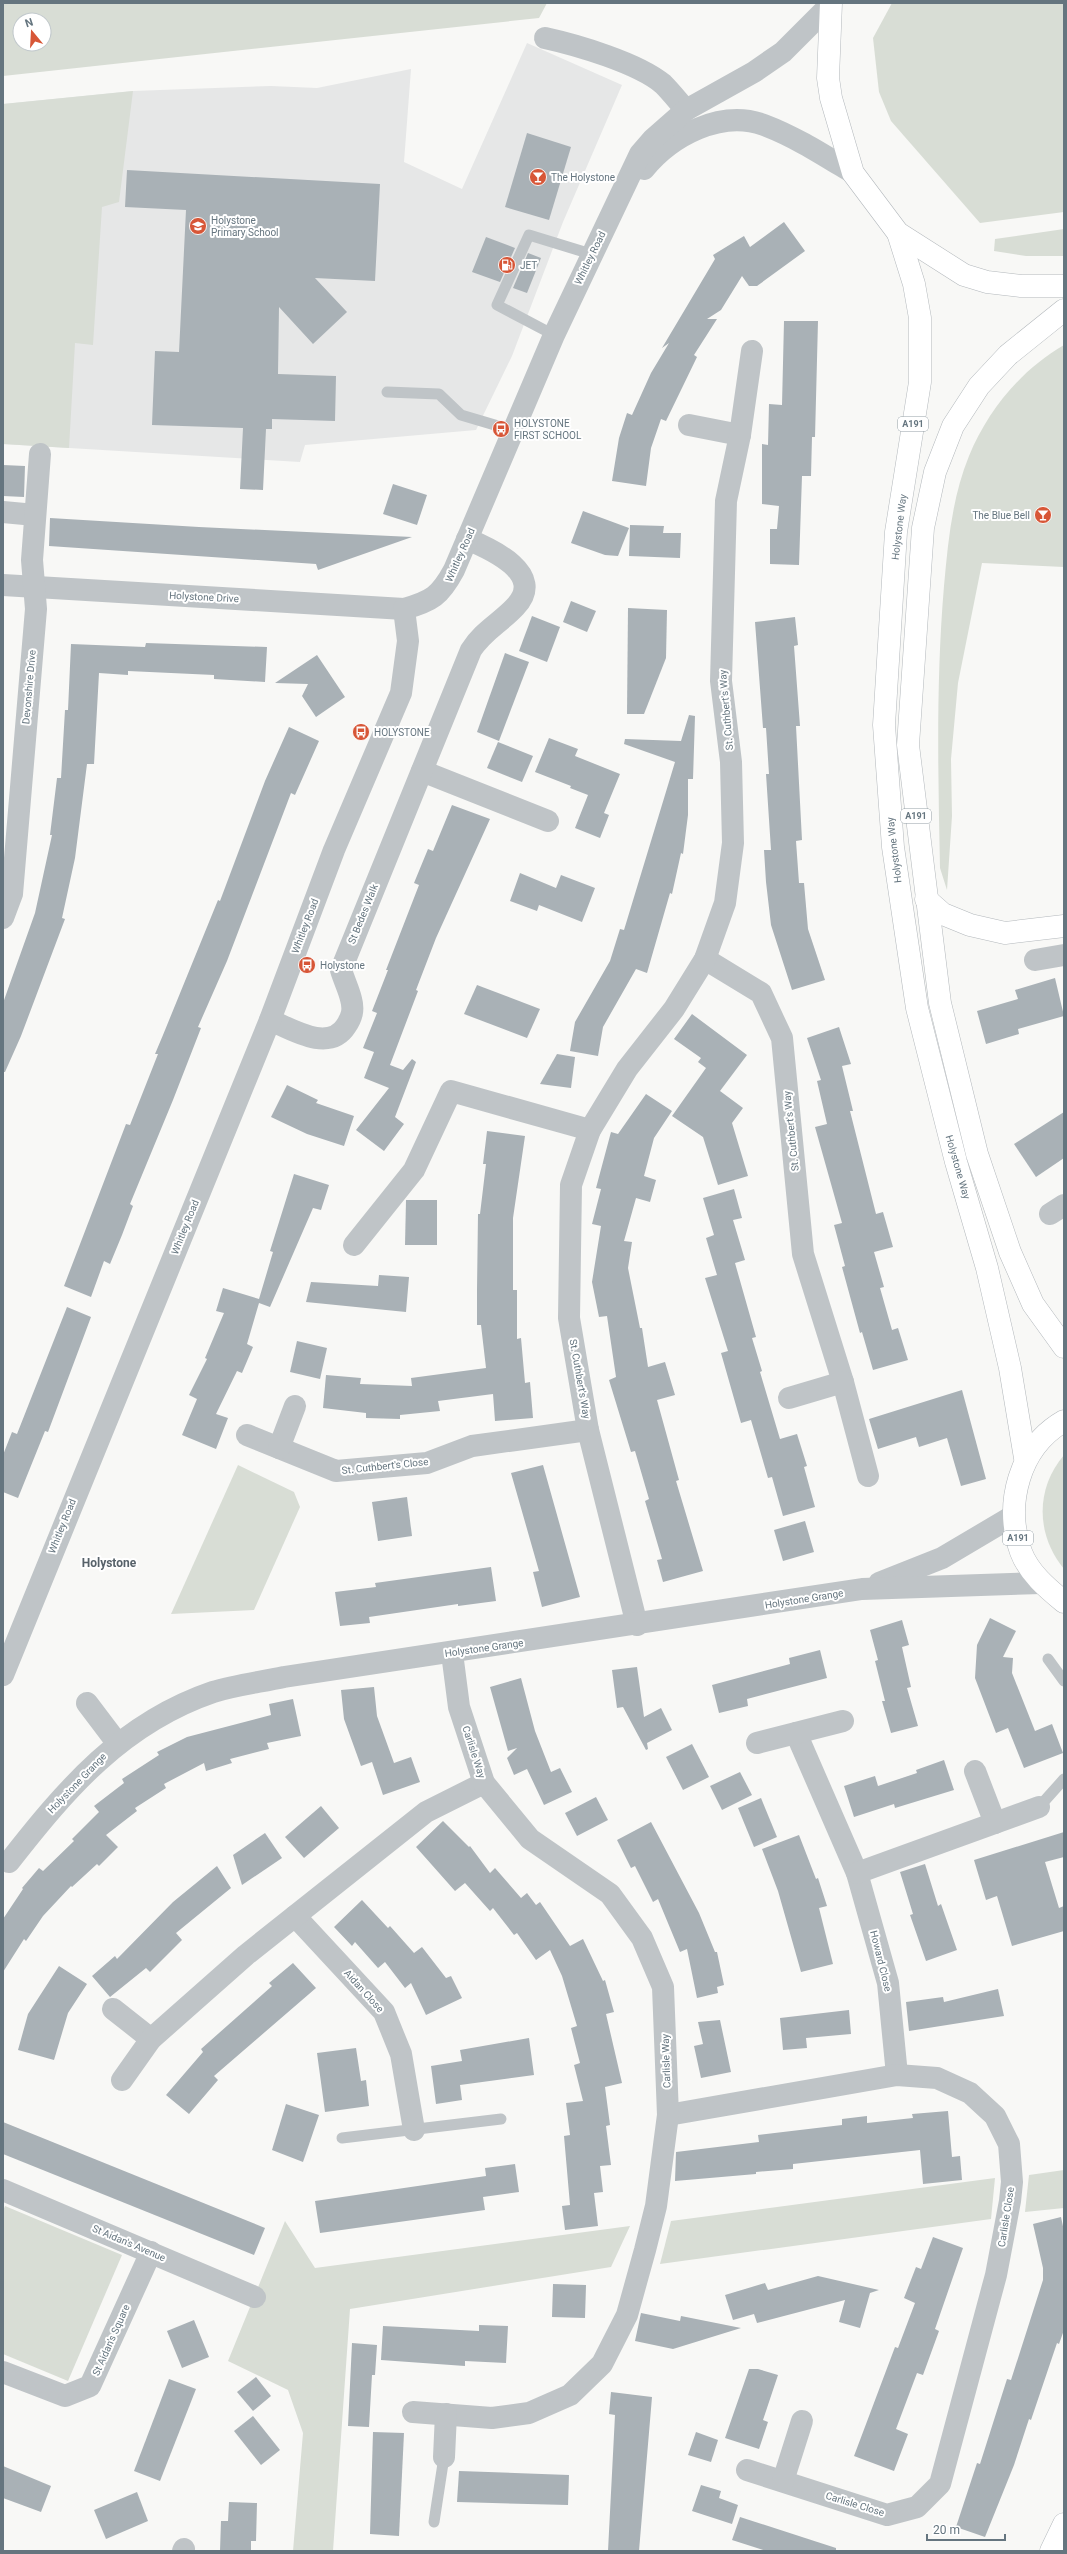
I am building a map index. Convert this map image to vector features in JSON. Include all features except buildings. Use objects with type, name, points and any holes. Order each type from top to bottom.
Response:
[{"type":"main road","points":[[830,4],[829,84],[853,173],[898,233],[964,275],[987,282],[1021,286],[1064,286]]},
{"type":"main road","name":"Holystone Way","points":[[898,233],[914,284],[920,318],[920,382],[896,532],[884,725],[893,847],[917,1008],[956,1162],[987,1268],[1010,1368],[1025,1458],[1017,1485],[1013,1516],[1021,1552],[1041,1583],[1064,1602]]},
{"type":"main road","name":"A191","points":[[1064,310],[1008,355],[979,386],[953,426],[935,472],[923,528],[908,745],[940,1003],[978,1154],[1010,1252],[1027,1291],[1033,1304],[1064,1348]]},
{"type":"main road","points":[[926,899],[943,914],[970,925],[1005,933],[1064,926]]},
{"type":"main road","name":"Holystone Way","points":[[1025,1458],[1054,1427],[1064,1421]]},
{"type":"main road","points":[[1051,2551],[1064,2524]]},
{"type":"street","name":"Whitley Road","points":[[5,1665],[270,1020],[334,850],[401,693],[408,641],[404,609],[436,597],[445,588],[554,335],[591,254],[640,154],[653,139],[686,110],[772,60],[830,4]]},
{"type":"street","points":[[545,38],[569,43],[639,69],[663,84],[686,110]]},
{"type":"street","name":"Whitley Road","points":[[618,200],[648,163],[665,148],[683,135],[723,122],[763,125],[810,147],[853,173]]},
{"type":"street","name":"St. Cuthbert's Way","points":[[637,1625],[588,1430],[569,1318],[569,1228],[571,1185],[590,1130],[627,1069],[674,1009],[705,959],[725,903],[733,844],[730,762],[721,682],[726,501],[740,435],[752,351]]},
{"type":"street","points":[[689,425],[740,435]]},
{"type":"street","name":"Devonshire Drive","points":[[3,918],[8,893],[36,609],[32,560],[40,454]]},
{"type":"street","points":[[3,512],[35,515]]},
{"type":"street","name":"St Bedes Walk","points":[[270,1020],[312,1038],[331,1038],[345,1028],[352,1015],[351,999],[341,970],[422,770],[471,650],[480,636],[515,607],[522,597],[522,578],[507,558],[467,539]]},
{"type":"street","name":"Holystone Drive","points":[[3,585],[404,609]]},
{"type":"street","points":[[422,770],[548,821]]},
{"type":"street","points":[[1035,960],[1064,954]]},
{"type":"street","name":"St. Cuthbert's Way","points":[[705,959],[761,994],[782,1038],[803,1254],[843,1382],[868,1476]]},
{"type":"street","points":[[354,1245],[414,1170],[451,1091],[590,1130]]},
{"type":"street","points":[[789,1398],[843,1382]]},
{"type":"street","points":[[279,1448],[295,1406]]},
{"type":"street","name":"St. Cuthbert's Close","points":[[247,1435],[336,1471],[427,1463],[472,1446],[588,1430]]},
{"type":"street","name":"Holystone Grange","points":[[862,1589],[942,1558],[1013,1516]]},
{"type":"street","name":"Holystone Grange","points":[[9,1862],[57,1801],[102,1756],[149,1721],[213,1692],[284,1677],[637,1625],[862,1589],[1041,1583]]},
{"type":"street","name":"Carlisle Way","points":[[413,2412],[492,2418],[529,2413],[570,2395],[602,2364],[626,2315],[645,2250],[656,2206],[668,2114],[663,1987],[642,1938],[610,1894],[530,1838],[484,1783],[459,1708],[452,1653]]},
{"type":"street","points":[[87,1703],[118,1744]]},
{"type":"street","points":[[757,1743],[843,1721]]},
{"type":"street","name":"Howard Close","points":[[796,1733],[857,1872],[888,1983],[897,2075]]},
{"type":"street","points":[[975,1771],[995,1823]]},
{"type":"street","points":[[122,2080],[151,2040],[246,1955],[426,1812],[484,1783]]},
{"type":"street","points":[[857,1872],[1039,1807]]},
{"type":"street","name":"Aidan Close","points":[[296,1916],[384,2012],[400,2054],[414,2130]]},
{"type":"street","points":[[113,2009],[151,2040]]},
{"type":"street","name":"Carlisle Close","points":[[668,2114],[897,2075],[937,2078],[970,2094],[995,2116],[1009,2144],[1012,2182],[1010,2201],[996,2275],[940,2484],[917,2507],[887,2515],[747,2470]]},
{"type":"street","name":"St Aidan's Avenue","points":[[3,2190],[255,2297]]},
{"type":"street","name":"St Aidan's Square","points":[[3,2372],[65,2396],[90,2386],[151,2252]]},
{"type":"street","points":[[444,2457],[446,2414]]},
{"type":"street","points":[[782,2481],[802,2421]]},
{"type":"lane","points":[[554,335],[497,305],[529,235],[591,254]]},
{"type":"lane","points":[[387,392],[439,394],[461,415],[512,430]]},
{"type":"lane","points":[[1048,1659],[1064,1681]]},
{"type":"lane","points":[[1039,1807],[1064,1779]]},
{"type":"lane","points":[[342,2138],[501,2119]]},
{"type":"lane","points":[[434,2522],[444,2457]]},
{"type":"shaded area","points":[[3,3],[547,3],[539,18],[3,76]]},
{"type":"shaded area","points":[[892,3],[1064,3],[1064,212],[980,223],[891,121],[879,92],[873,38]]},
{"type":"shaded area","name":"Holystone Primary School","points":[[527,43],[622,85],[563,222],[512,356],[476,430],[305,445],[300,462],[3,444],[3,104],[133,91],[271,86],[317,88],[411,69],[404,162],[462,189]]},
{"type":"shaded area","points":[[133,91],[119,202],[102,207],[93,345],[75,343],[69,448],[3,444],[3,104]]},
{"type":"shaded area","points":[[1064,229],[1064,256],[1026,256],[994,251],[995,239]]},
{"type":"shaded area","points":[[1064,345],[1064,567],[982,563],[958,683],[951,759],[952,816],[947,890],[940,868],[938,762],[939,692],[941,621],[944,586],[949,537],[958,488],[969,456],[996,407],[1020,379],[1034,366]]},
{"type":"shaded area","points":[[1064,1455],[1064,1569],[1048,1542],[1044,1527],[1043,1512],[1044,1497],[1048,1482]]},
{"type":"shaded area","points":[[238,1465],[294,1492],[300,1507],[254,1610],[171,1614]]},
{"type":"shaded area","points":[[1064,2170],[1064,2208],[1025,2212],[1029,2175]]},
{"type":"shaded area","points":[[995,2178],[991,2219],[660,2264],[671,2221]]},
{"type":"shaded area","points":[[5,2206],[122,2255],[68,2381],[3,2354],[3,2211]]},
{"type":"shaded area","points":[[285,2221],[315,2268],[630,2226],[611,2267],[350,2309],[333,2551],[293,2551],[303,2433],[288,2390],[228,2361]]},
{"type":"place","name":"The Holystone","points":[[538,177]]},
{"type":"place","name":"Holystone Primary School","points":[[198,226]]},
{"type":"place","name":"JET","points":[[507,265]]},
{"type":"place","name":"HOLYSTONE FIRST SCHOOL","points":[[501,429]]},
{"type":"place","name":"The Blue Bell","points":[[1043,515]]},
{"type":"place","name":"HOLYSTONE","points":[[361,732]]},
{"type":"place","name":"Holystone","points":[[307,965]]},
{"type":"district","name":"Holystone","points":[[109,1563]]}]
